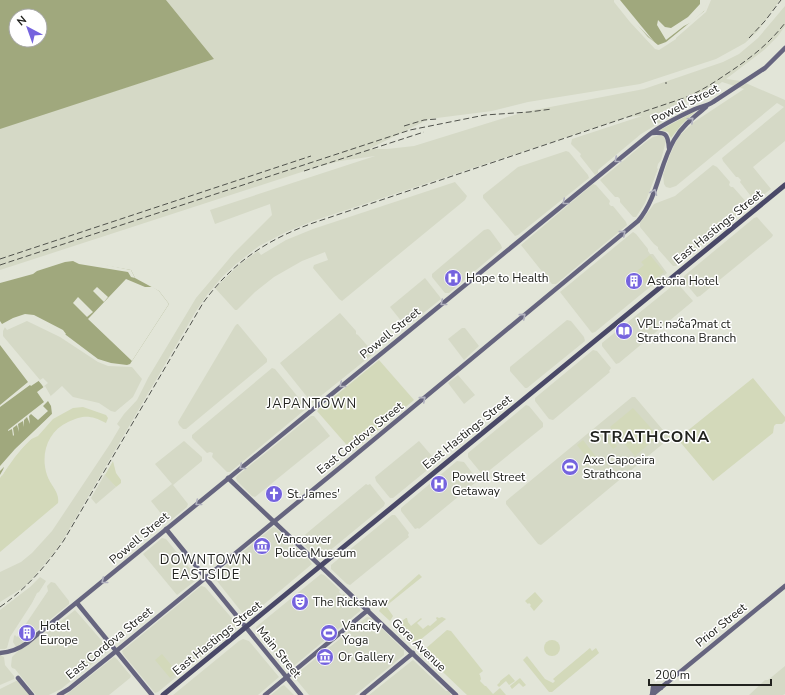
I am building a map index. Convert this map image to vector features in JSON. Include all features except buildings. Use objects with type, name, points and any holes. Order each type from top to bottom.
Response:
[{"type":"main road","name":"Powell Street","points":[[0,653],[18,649],[28,643],[650,134],[697,108],[708,106],[773,61],[785,48]]},
{"type":"main road","name":"East Cordova Street","points":[[59,695],[116,651],[634,225],[651,201],[674,140],[682,129],[708,106]]},
{"type":"main road","points":[[650,134],[662,133],[666,135],[669,150]]},
{"type":"main road","name":"East Hastings Street","points":[[163,695],[785,185]]},
{"type":"main road","name":"Gore Avenue","points":[[228,478],[456,695]]},
{"type":"main road","name":"Main Street","points":[[166,529],[302,695]]},
{"type":"main road","name":"Prior Street","points":[[652,695],[653,687],[660,688],[785,586]]},
{"type":"main road","points":[[76,603],[152,695]]},
{"type":"main road","points":[[265,695],[368,610]]},
{"type":"main road","points":[[362,695],[412,653]]},
{"type":"main road","points":[[18,678],[32,695]]},
{"type":"shaded area","points":[[0,0],[166,0],[214,59],[0,129]]},
{"type":"shaded area","points":[[166,0],[614,0],[630,22],[655,49],[659,50],[676,39],[706,12],[711,0],[780,0],[758,31],[745,43],[716,59],[640,84],[528,102],[492,111],[429,119],[369,149],[414,146],[524,112],[644,89],[723,62],[739,54],[758,38],[785,6],[785,26],[778,36],[764,50],[726,79],[741,81],[785,100],[785,141],[753,167],[771,189],[757,200],[753,199],[740,182],[741,180],[736,177],[722,158],[784,107],[777,103],[676,186],[670,188],[666,187],[664,184],[663,175],[678,137],[694,122],[744,89],[722,82],[700,97],[670,107],[671,116],[641,134],[598,170],[598,173],[595,175],[580,156],[581,154],[571,144],[572,139],[642,116],[627,117],[313,221],[286,232],[259,246],[222,277],[196,311],[64,538],[53,554],[31,580],[21,589],[0,602],[0,572],[21,562],[32,553],[52,531],[110,444],[120,427],[117,424],[137,400],[148,378],[196,298],[234,253],[272,215],[270,204],[215,224],[210,210],[375,156],[340,161],[317,167],[0,270],[0,128],[214,59]]},
{"type":"shaded area","points":[[616,0],[706,0],[704,11],[666,42],[658,45],[648,37]]},
{"type":"shaded area","points":[[696,111],[682,124],[671,138],[668,132],[660,130]]},
{"type":"shaded area","points":[[660,135],[664,137],[666,141],[661,160],[658,164],[658,169],[645,203],[636,217],[633,217],[620,202],[620,199],[615,197],[600,180],[647,141]]},
{"type":"shaded area","points":[[566,151],[569,152],[589,178],[515,236],[483,198],[483,195],[518,167]]},
{"type":"shaded area","points":[[713,165],[717,167],[730,182],[729,185],[733,187],[748,204],[748,207],[676,266],[673,266],[640,227],[640,223],[654,204],[675,196]]},
{"type":"shaded area","points":[[455,182],[467,196],[465,200],[342,301],[313,268],[314,265],[328,260],[325,252],[302,261],[274,277],[255,292],[237,310],[235,310],[215,288],[241,263],[258,251],[261,255],[286,240],[313,229]]},
{"type":"shaded area","points":[[593,184],[596,185],[610,201],[609,204],[613,206],[627,225],[556,284],[552,284],[521,245]]},
{"type":"shaded area","points":[[757,217],[773,235],[772,237],[697,297],[683,280],[684,276]]},
{"type":"shaded area","points":[[488,229],[502,248],[449,293],[445,293],[432,277],[432,274],[484,230]]},
{"type":"shaded area","points":[[633,232],[648,249],[650,254],[653,254],[667,273],[592,333],[560,292]]},
{"type":"shaded area","points":[[650,255],[664,272],[647,286],[636,272],[644,265],[641,262]]},
{"type":"shaded area","points":[[69,259],[131,270],[135,278],[159,291],[169,304],[130,364],[127,365],[111,363],[98,359],[66,335],[49,327],[32,316],[27,315],[4,325],[1,336],[42,385],[51,400],[53,413],[17,450],[0,475],[0,281]]},
{"type":"shaded area","points":[[425,278],[441,299],[406,327],[390,307]]},
{"type":"shaded area","points":[[676,283],[693,301],[616,364],[602,346],[602,343]]},
{"type":"shaded area","points":[[340,313],[373,354],[312,403],[280,363]]},
{"type":"shaded area","points":[[567,320],[571,321],[584,337],[585,341],[527,388],[525,388],[510,371],[510,367]]},
{"type":"shaded area","points":[[0,321],[7,330],[27,321],[60,337],[98,362],[108,366],[132,367],[142,379],[133,397],[115,412],[99,403],[73,397],[62,386],[44,402],[37,392],[48,383],[43,378],[31,386],[0,345]]},
{"type":"shaded area","points":[[237,324],[267,359],[267,362],[186,429],[183,429],[178,422]]},
{"type":"shaded area","points":[[462,328],[465,328],[479,346],[464,360],[448,339]]},
{"type":"shaded area","points":[[593,350],[597,351],[611,368],[609,371],[610,372],[553,420],[549,419],[535,401],[535,398]]},
{"type":"shaded area","points":[[379,360],[414,400],[352,451],[317,411]]},
{"type":"shaded area","points":[[272,368],[275,369],[307,408],[230,472],[227,472],[212,457],[213,453],[207,453],[192,438],[192,435]]},
{"type":"shaded area","points":[[458,375],[475,395],[464,404],[448,383]]},
{"type":"shaded area","points":[[753,378],[785,417],[785,421],[782,424],[776,424],[774,426],[773,433],[713,481],[681,443],[669,441],[668,436],[676,438],[681,436]]},
{"type":"shaded area","points":[[632,397],[635,397],[668,436],[669,441],[665,442],[541,545],[538,544],[506,504],[506,501]]},
{"type":"shaded area","points":[[526,405],[529,406],[543,423],[543,427],[485,474],[482,474],[468,457],[468,453]]},
{"type":"shaded area","points":[[83,407],[106,415],[108,418],[106,423],[96,418],[83,417],[68,422],[55,431],[47,444],[45,451],[45,467],[48,479],[58,495],[58,503],[0,552],[0,478],[29,440],[38,436],[53,419],[73,408]]},
{"type":"shaded area","points":[[633,408],[658,436],[635,456],[610,427]]},
{"type":"shaded area","points":[[311,416],[314,416],[330,436],[255,497],[252,496],[237,481],[237,476]]},
{"type":"shaded area","points":[[608,435],[617,446],[613,449],[604,438]]},
{"type":"shaded area","points":[[583,440],[597,458],[591,463],[577,445]]},
{"type":"shaded area","points":[[184,441],[202,457],[202,461],[173,485],[188,504],[187,507],[171,520],[167,521],[151,501],[172,484],[155,464]]},
{"type":"shaded area","points":[[419,441],[437,462],[393,498],[390,498],[376,481],[375,477]]},
{"type":"shaded area","points":[[113,461],[116,473],[121,480],[121,483],[116,487],[105,475]]},
{"type":"shaded area","points":[[457,461],[464,462],[476,478],[476,482],[419,529],[415,529],[401,511],[401,508]]},
{"type":"shaded area","points":[[105,474],[116,487],[96,504],[91,498]]},
{"type":"shaded area","points":[[366,484],[370,484],[385,503],[384,506],[319,558],[301,542],[301,538]]},
{"type":"shaded area","points":[[392,515],[395,515],[409,533],[409,537],[350,585],[347,584],[331,569],[331,565]]},
{"type":"shaded area","points":[[273,527],[276,528],[312,564],[247,617],[213,576]]},
{"type":"shaded area","points":[[162,538],[166,539],[196,576],[195,581],[177,595],[143,554]]},
{"type":"shaded area","points":[[321,574],[340,590],[339,592],[342,595],[344,594],[360,609],[360,611],[290,669],[286,670],[285,665],[257,631],[256,627]]},
{"type":"shaded area","points":[[419,574],[422,577],[386,606],[393,616],[390,621],[379,611]]},
{"type":"shaded area","points":[[40,577],[46,581],[10,637],[7,648],[0,649],[0,610],[30,587]]},
{"type":"shaded area","points":[[51,582],[55,583],[69,601],[69,604],[24,641],[23,644],[16,647],[13,642],[14,636],[15,635],[17,637],[48,591],[47,586]]},
{"type":"shaded area","points":[[201,586],[205,587],[236,623],[236,628],[155,693],[122,651]]},
{"type":"shaded area","points":[[535,592],[543,601],[534,611],[530,606],[531,605],[525,601]]},
{"type":"shaded area","points":[[75,610],[109,649],[61,689],[49,695],[36,695],[15,669],[12,668],[12,657],[21,648],[50,630]]},
{"type":"shaded area","points":[[367,617],[371,618],[404,650],[404,655],[355,695],[309,695],[295,678],[295,675]]},
{"type":"shaded area","points":[[437,617],[446,619],[415,644],[395,627],[395,624],[406,618],[411,626],[421,618],[422,619],[417,623],[423,629],[428,625],[430,626],[437,620]]},
{"type":"shaded area","points":[[447,630],[451,631],[483,671],[479,674],[481,679],[480,681],[493,694],[500,688],[506,695],[467,695],[424,654],[424,650]]},
{"type":"shaded area","points":[[243,639],[249,641],[279,677],[258,695],[173,695],[239,641]]},
{"type":"shaded area","points":[[552,640],[558,642],[560,648],[558,654],[552,656],[546,654],[544,648],[546,642]]},
{"type":"shaded area","points":[[590,648],[592,651],[596,648],[599,653],[552,692],[549,692],[523,660],[527,656],[545,679],[553,683],[555,681],[553,679]]},
{"type":"shaded area","points":[[162,654],[177,672],[170,678],[155,660]]},
{"type":"shaded area","points":[[0,655],[4,657],[5,665],[14,676],[14,679],[0,685]]},
{"type":"shaded area","points":[[114,657],[131,676],[109,695],[66,695]]},
{"type":"shaded area","points":[[413,660],[446,691],[449,691],[451,695],[369,695]]},
{"type":"shaded area","points":[[785,666],[785,694],[749,695],[765,680],[768,680]]},
{"type":"shaded area","points":[[509,674],[515,681],[509,685],[506,681],[499,687],[497,685],[500,681]]},
{"type":"shaded area","points":[[520,678],[526,685],[523,687],[519,683],[512,689],[510,686]]},
{"type":"shaded area","points":[[18,681],[29,695],[0,695],[0,689]]},
{"type":"shaded area","points":[[284,685],[294,695],[271,695],[282,686]]},
{"type":"pier","points":[[615,0],[620,0],[656,44],[633,21]]},
{"type":"pier","points":[[700,0],[707,0],[705,10],[692,22],[684,26],[666,40],[657,25],[658,20],[665,27],[671,28],[688,17],[700,4]]},
{"type":"pier","points":[[72,258],[131,270],[135,278],[131,277],[128,272],[79,264],[73,261],[65,262],[37,271],[33,274],[0,283],[0,279]]},
{"type":"pier","points":[[126,279],[145,287],[153,287],[159,291],[169,304],[132,361],[88,319]]},
{"type":"pier","points":[[97,287],[108,297],[104,302],[93,291]]},
{"type":"pier","points":[[78,297],[93,312],[87,317],[73,303]]},
{"type":"pier","points":[[25,314],[34,315],[63,330],[66,334],[64,336],[32,318],[23,318],[5,327],[3,336],[40,380],[31,386],[30,385],[0,407],[0,405],[28,382],[0,345],[0,321],[2,324]]},
{"type":"pier","points":[[45,386],[53,400],[55,416],[14,456],[2,476],[4,467],[0,471],[0,466],[15,449],[52,414],[51,406],[48,401],[43,406],[48,411],[38,420],[31,414],[29,416],[30,424],[27,417],[24,420],[24,427],[23,421],[18,424],[19,432],[17,425],[13,428],[13,436],[12,429],[8,431],[44,402],[37,392]]},
{"type":"railway","points":[[749,38],[765,21],[781,0]]},
{"type":"railway","points":[[0,607],[18,593],[35,576],[64,540],[203,303],[226,276],[251,254],[280,237],[313,223],[690,96],[715,82],[750,58],[765,45],[785,23]]},
{"type":"railway","points":[[0,265],[410,130],[485,115],[552,109]]},
{"type":"railway","points":[[404,126],[424,120],[437,119]]},
{"type":"railway","points":[[304,171],[424,132]]},
{"type":"railway","points":[[0,259],[311,156]]},
{"type":"place","name":"Hope to Health","points":[[453,278]]},
{"type":"place","name":"Astoria Hotel","points":[[634,281]]},
{"type":"place","name":"VPL: nə́c̓aʔmat ct Strathcona Branch","points":[[624,331]]},
{"type":"place","name":"Axe Capoeira Strathcona","points":[[570,467]]},
{"type":"place","name":"Powell Street Getaway","points":[[439,484]]},
{"type":"place","name":"St. James'","points":[[274,494]]},
{"type":"place","name":"Vancouver Police Museum","points":[[262,546]]},
{"type":"place","name":"The Rickshaw","points":[[300,602]]},
{"type":"place","name":"Hotel Europe","points":[[27,633]]},
{"type":"place","name":"Vancity Yoga","points":[[329,633]]},
{"type":"place","name":"Or Gallery","points":[[325,657]]},
{"type":"district","name":"JAPANTOWN","points":[[312,403]]},
{"type":"district","name":"STRATHCONA","points":[[650,436]]},
{"type":"district","name":"DOWNTOWN EASTSIDE","points":[[206,566]]}]
